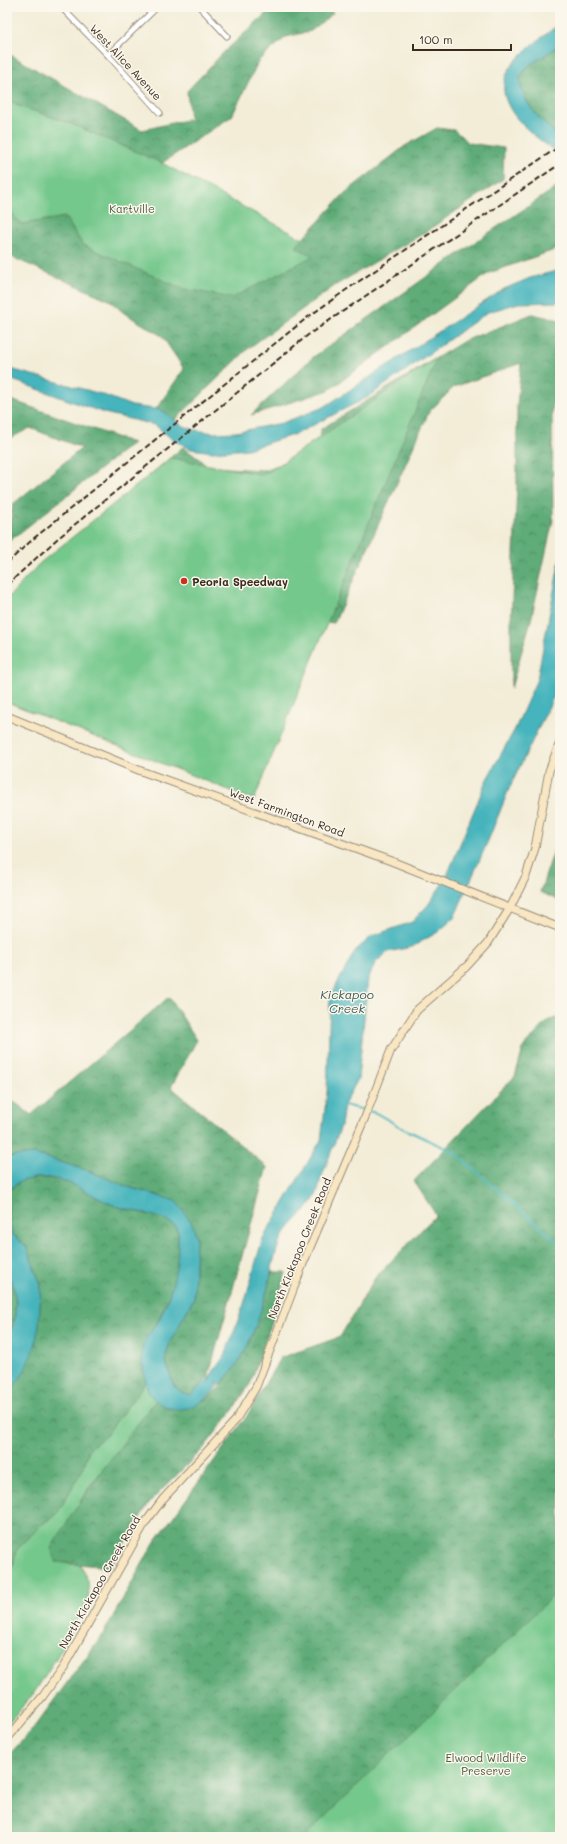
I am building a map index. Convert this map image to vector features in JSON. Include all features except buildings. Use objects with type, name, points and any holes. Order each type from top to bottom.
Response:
[{"type":"main road","name":"West Farmington Road","points":[[7,716],[141,771],[391,861],[560,928]]},
{"type":"main road","name":"North Kickapoo Creek Road","points":[[7,1739],[43,1696],[64,1666],[145,1523],[163,1499],[235,1420],[256,1387],[303,1264],[366,1116],[391,1050],[408,1022],[431,997],[478,955],[510,908],[532,861],[549,771],[560,742]]},
{"type":"street","name":"West Alice Avenue","points":[[61,7],[108,55],[160,113]]},
{"type":"street","points":[[108,55],[157,7]]},
{"type":"street","points":[[200,7],[227,36]]},
{"type":"green space","points":[[273,7],[326,7],[333,13],[311,31],[286,37],[259,60],[232,116],[162,163],[69,123],[7,102],[7,53],[142,130],[190,119],[187,91],[223,53]]},
{"type":"green space","points":[[560,45],[560,137],[533,111],[524,95],[520,77],[527,67]]},
{"type":"green space","name":"Kartville","points":[[7,102],[69,123],[162,163],[303,239],[296,247],[313,256],[232,298],[181,288],[83,245],[65,217],[22,224],[7,209]]},
{"type":"green space","points":[[437,128],[454,130],[469,143],[504,148],[503,179],[427,231],[336,285],[250,347],[175,420],[162,410],[156,409],[184,369],[162,336],[124,313],[109,300],[7,255],[7,209],[22,224],[65,217],[83,245],[312,257],[295,247],[345,193],[405,146]]},
{"type":"green space","points":[[560,185],[560,248],[489,273],[329,390],[251,415],[312,358],[484,236]]},
{"type":"green space","points":[[532,314],[560,320],[552,415],[553,520],[531,620],[511,688],[511,622],[517,485],[517,405],[521,363],[454,387],[429,412],[334,623],[316,621],[271,488],[74,539],[183,447],[210,467],[263,470],[317,452],[321,429],[464,341]]},
{"type":"green space","name":"Peoria Speedway","points":[[437,358],[254,800],[7,702],[7,599],[40,563],[171,458],[264,475]]},
{"type":"green space","points":[[8,399],[133,443],[7,543],[13,504],[82,448],[30,428],[7,440]]},
{"type":"green space","points":[[560,833],[560,901],[540,892]]},
{"type":"green space","points":[[169,997],[197,1040],[171,1087],[267,1167],[208,1377],[191,1395],[183,1393],[174,1386],[165,1358],[170,1342],[194,1298],[196,1236],[159,1195],[128,1187],[86,1170],[35,1154],[7,1157],[7,1096],[31,1115]]},
{"type":"green space","points":[[560,1016],[560,1837],[7,1837],[7,1757],[31,1731],[102,1636],[154,1543],[247,1416],[280,1358],[340,1337],[375,1278],[436,1215],[414,1181],[515,1076],[524,1046],[548,1021]]},
{"type":"green space","points":[[42,1178],[65,1180],[115,1206],[158,1217],[173,1224],[178,1232],[178,1264],[172,1289],[158,1321],[143,1345],[142,1365],[147,1380],[107,1434],[89,1449],[84,1467],[57,1514],[41,1525],[16,1551],[13,1566],[7,1573],[7,1390],[14,1387],[39,1325],[41,1285],[26,1246],[12,1234],[8,1211],[8,1191],[22,1180]]},
{"type":"green space","points":[[272,1272],[286,1272],[275,1313],[250,1384],[233,1410],[203,1449],[149,1503],[110,1567],[55,1562],[51,1548],[63,1528],[101,1472],[156,1400],[169,1409],[207,1399],[220,1387],[239,1360],[251,1335]]},
{"type":"green space","points":[[7,1273],[11,1281],[16,1304],[14,1320],[7,1335]]},
{"type":"green space","points":[[147,1380],[150,1394],[156,1400],[90,1486],[51,1548],[56,1562],[81,1565],[88,1581],[89,1598],[60,1652],[32,1696],[7,1724],[7,1573],[13,1566],[16,1551],[41,1525],[57,1514],[84,1467],[89,1449],[107,1434]]},
{"type":"green space","name":"Elwood Wildlife Preserve","points":[[560,1589],[560,1837],[304,1837]]},
{"type":"water","points":[[560,23],[560,45],[527,67],[520,77],[524,95],[533,111],[560,137],[560,154],[527,129],[517,118],[509,107],[504,94],[504,81],[514,62],[526,50]]},
{"type":"water","points":[[560,270],[560,302],[519,303],[488,312],[368,397],[296,434],[248,449],[213,452],[191,449],[172,439],[155,425],[104,413],[7,378],[7,368],[101,394],[132,406],[162,410],[181,425],[195,430],[214,433],[236,432],[282,423],[324,407],[504,289],[530,278]]},
{"type":"water","name":"Kickapoo Creek","points":[[560,559],[560,656],[556,692],[509,789],[454,918],[438,932],[412,947],[388,952],[376,962],[368,979],[358,1079],[344,1105],[341,1126],[315,1197],[311,1204],[288,1229],[279,1243],[260,1313],[240,1360],[219,1386],[217,1381],[217,1387],[210,1395],[198,1404],[189,1408],[174,1409],[164,1406],[155,1400],[149,1393],[146,1383],[143,1369],[142,1350],[146,1338],[159,1320],[170,1292],[178,1254],[178,1232],[175,1226],[160,1218],[106,1202],[67,1182],[49,1178],[31,1179],[22,1181],[8,1191],[8,1211],[12,1234],[26,1246],[41,1285],[39,1325],[35,1346],[24,1372],[14,1387],[7,1390],[7,1335],[14,1324],[16,1302],[13,1285],[7,1273],[7,1157],[35,1154],[86,1170],[128,1187],[176,1201],[192,1223],[196,1236],[194,1298],[170,1342],[165,1359],[174,1386],[183,1393],[191,1395],[207,1380],[211,1380],[208,1379],[225,1355],[244,1304],[262,1240],[321,1140],[327,1093],[330,997],[355,951],[372,936],[412,922],[428,905],[446,878],[487,779],[515,729],[537,679]]},
{"type":"waterway","points":[[344,1105],[376,1113],[402,1128],[454,1152],[560,1244]]},
{"type":"railway","points":[[7,563],[33,539],[308,317],[560,146]]},
{"type":"railway","points":[[7,585],[57,539],[308,335],[560,164]]},
{"type":"place","name":"Peoria Speedway","points":[[184,581]]}]
